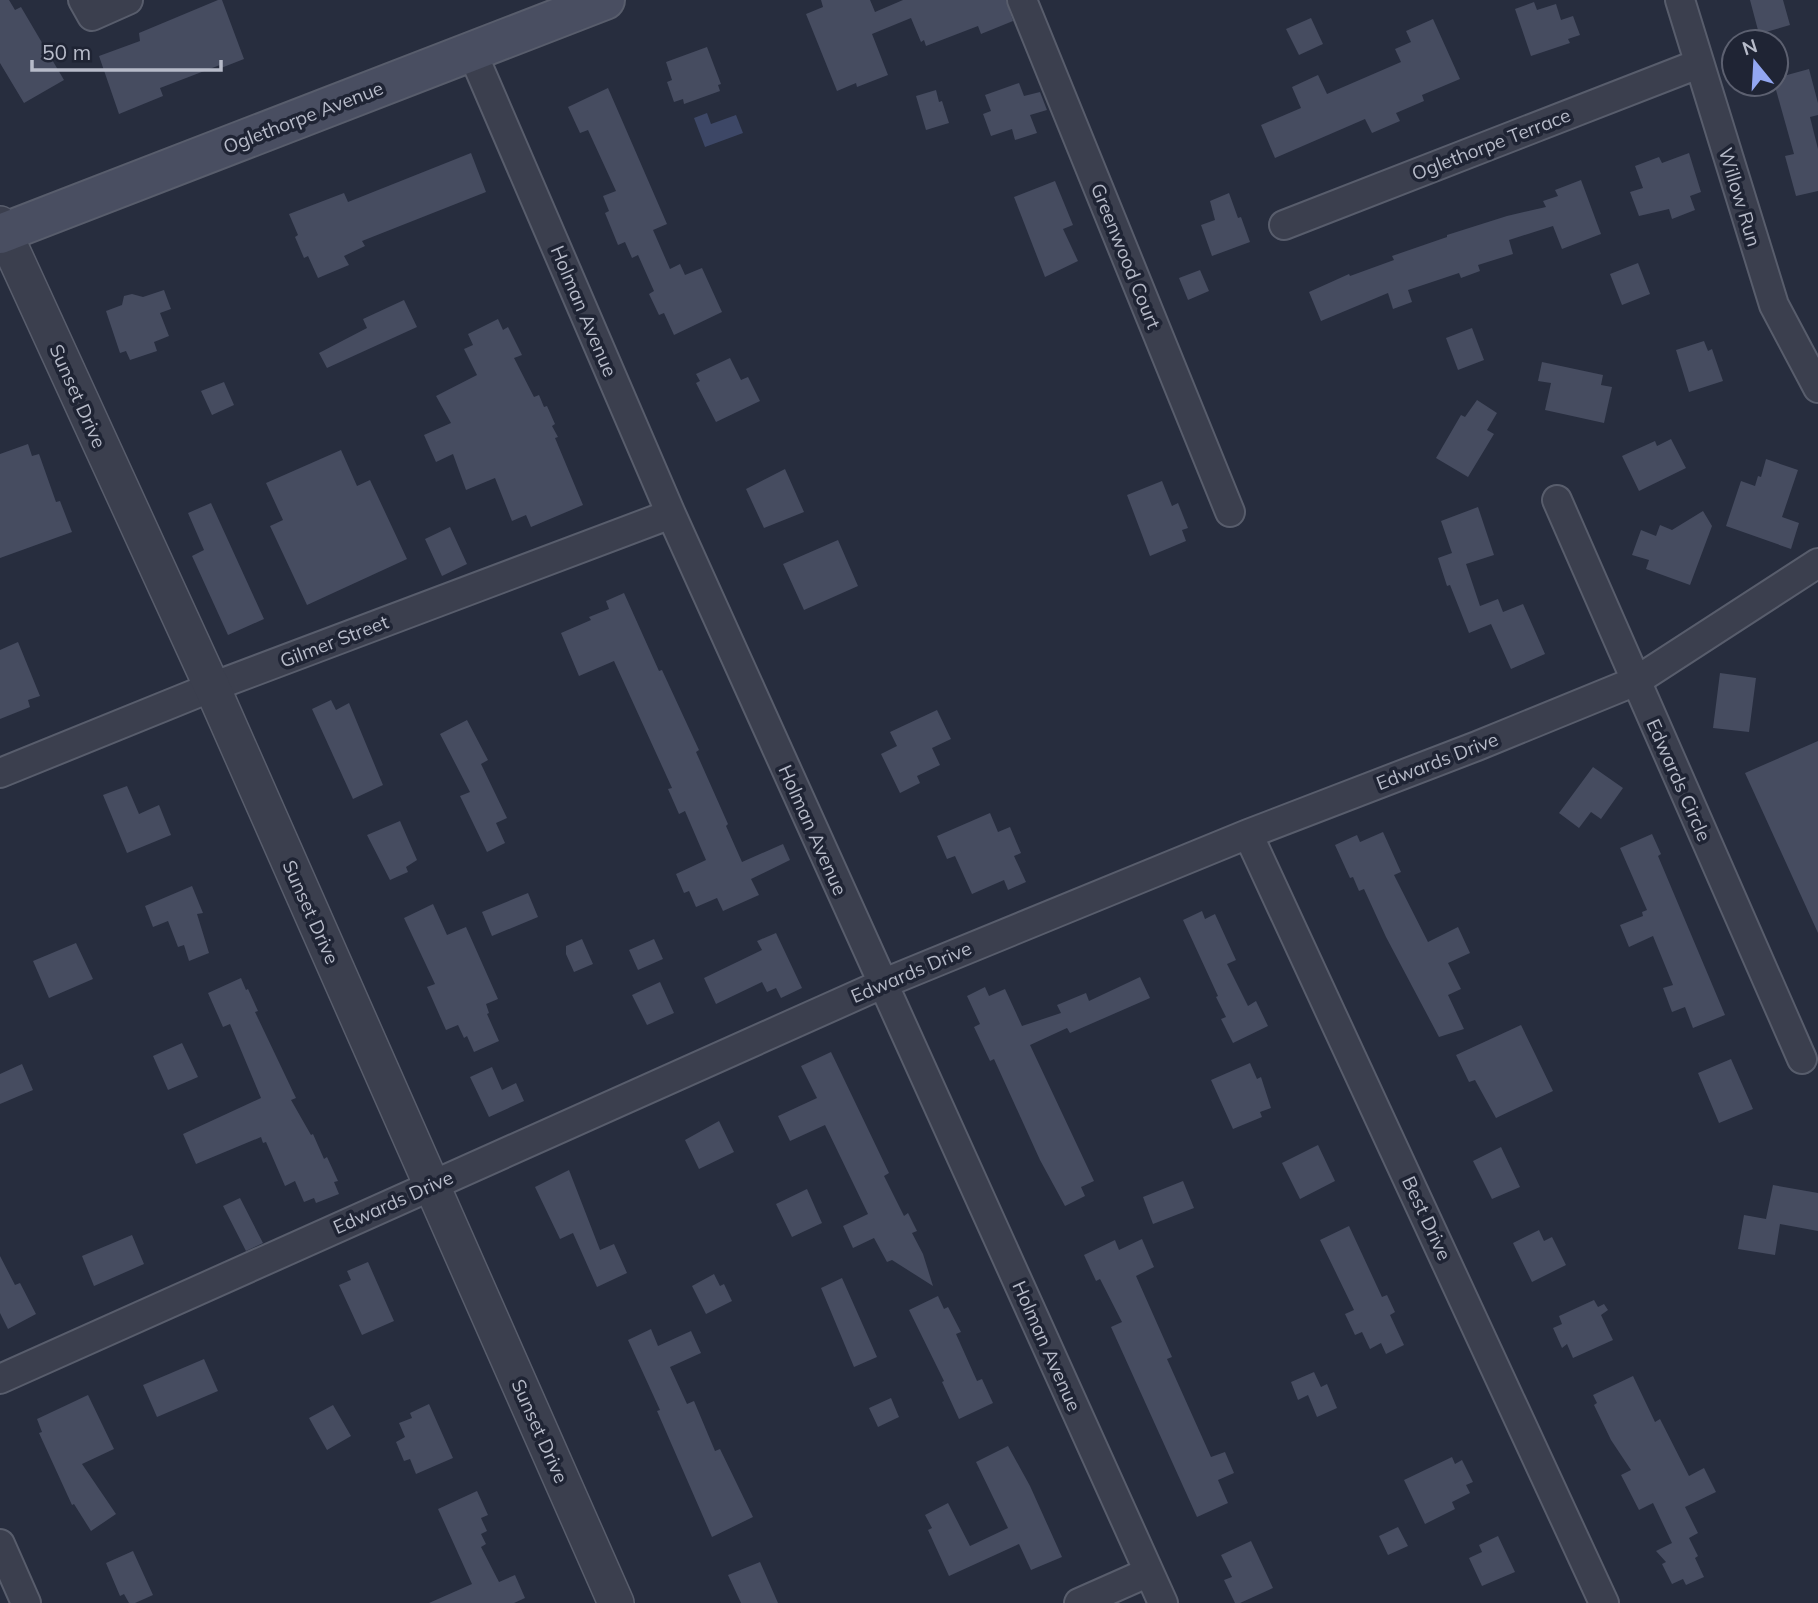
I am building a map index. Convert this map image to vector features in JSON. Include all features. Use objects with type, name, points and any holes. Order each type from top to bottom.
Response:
[{"type":"main road","name":"Oglethorpe Avenue","points":[[2,230],[605,0]]},
{"type":"street","points":[[83,0],[92,16],[128,0]]},
{"type":"street","name":"Greenwood Court","points":[[1022,0],[1230,512]]},
{"type":"street","name":"Willow Run","points":[[1680,0],[1774,305],[1818,388]]},
{"type":"street","name":"Holman Avenue","points":[[472,52],[671,514],[1163,1603]]},
{"type":"street","name":"Oglethorpe Terrace","points":[[1284,225],[1698,64]]},
{"type":"street","name":"Sunset Drive","points":[[2,230],[212,687],[616,1603]]},
{"type":"street","name":"Edwards Circle","points":[[1557,500],[1802,1059]]},
{"type":"street","name":"Gilmer Street","points":[[0,773],[212,687],[671,514]]},
{"type":"street","name":"Edwards Drive","points":[[0,1379],[882,984],[1248,834],[1477,746],[1636,681],[1818,563]]},
{"type":"street","name":"Best Drive","points":[[1248,834],[1604,1603]]},
{"type":"street","points":[[0,1544],[26,1603]]},
{"type":"street","points":[[1079,1603],[1149,1572]]},
{"type":"water","points":[[707,113],[711,124],[736,115],[743,133],[705,147],[694,118]]},
{"type":"building","points":[[0,0],[9,0],[15,10],[21,7],[64,80],[24,103],[0,63]]},
{"type":"building","points":[[222,0],[244,59],[221,68],[220,65],[160,88],[163,96],[119,114],[99,56],[140,41],[139,33]]},
{"type":"building","points":[[821,0],[870,0],[875,12],[903,0],[1006,0],[1013,21],[981,34],[978,26],[926,46],[924,40],[921,42],[911,18],[872,34],[888,75],[857,87],[856,83],[837,91],[806,14],[823,7]]},
{"type":"building","points":[[1750,0],[1783,0],[1790,25],[1757,28]]},
{"type":"building","points":[[1534,2],[1537,10],[1556,4],[1561,20],[1573,16],[1580,35],[1568,39],[1570,43],[1531,56],[1515,9]]},
{"type":"building","points":[[1311,18],[1323,44],[1299,55],[1286,29]]},
{"type":"building","points":[[1433,19],[1460,79],[1422,95],[1424,101],[1396,113],[1400,121],[1372,133],[1365,119],[1275,158],[1261,125],[1301,108],[1292,87],[1318,75],[1327,94],[1401,62],[1395,49],[1411,42],[1406,31]]},
{"type":"building","points":[[707,47],[721,84],[718,85],[720,91],[684,104],[683,99],[674,102],[667,82],[672,80],[666,62]]},
{"type":"building","points":[[1809,69],[1818,103],[1818,115],[1810,117],[1818,149],[1818,191],[1796,196],[1785,156],[1794,154],[1778,98],[1790,98],[1790,74]]},
{"type":"building","points":[[1019,83],[1024,96],[1040,92],[1047,110],[1030,115],[1037,133],[1015,140],[1012,129],[991,136],[983,114],[991,111],[985,95]]},
{"type":"building","points":[[608,88],[667,224],[653,230],[670,269],[680,264],[685,275],[702,268],[722,312],[674,335],[664,313],[659,315],[649,294],[654,291],[638,255],[632,258],[625,242],[618,245],[605,213],[609,211],[603,196],[616,191],[588,130],[580,133],[568,107]]},
{"type":"building","points":[[936,90],[949,123],[926,130],[916,96]]},
{"type":"building","points":[[471,153],[486,192],[362,241],[365,246],[344,256],[349,265],[318,278],[308,256],[304,258],[289,214],[344,193],[348,202]]},
{"type":"building","points":[[1689,153],[1701,192],[1690,196],[1695,210],[1672,219],[1669,209],[1639,216],[1630,192],[1643,188],[1635,166],[1659,157],[1662,163]]},
{"type":"building","points":[[1581,180],[1601,234],[1562,249],[1553,226],[1509,240],[1513,254],[1478,265],[1480,271],[1461,278],[1459,273],[1408,290],[1412,302],[1393,309],[1388,293],[1321,321],[1309,292],[1349,274],[1350,276],[1394,260],[1392,256],[1447,235],[1546,207],[1543,201],[1558,196],[1555,190]]},
{"type":"building","points":[[1055,181],[1073,225],[1063,229],[1078,261],[1045,277],[1014,197]]},
{"type":"building","points":[[1229,193],[1250,242],[1212,256],[1201,225],[1215,220],[1210,201]]},
{"type":"building","points":[[1638,263],[1650,294],[1622,305],[1610,274]]},
{"type":"building","points":[[1200,270],[1209,291],[1188,300],[1179,278]]},
{"type":"building","points":[[164,290],[171,309],[160,313],[169,336],[154,342],[157,351],[130,360],[126,351],[120,353],[106,311],[122,305],[124,296],[132,294],[143,297]]},
{"type":"building","points":[[404,300],[417,327],[327,368],[319,353],[367,328],[363,319]]},
{"type":"building","points":[[498,319],[503,330],[508,327],[522,355],[514,358],[534,397],[539,395],[544,407],[547,406],[555,424],[552,426],[558,437],[555,438],[583,505],[531,527],[526,515],[512,521],[495,478],[466,490],[453,454],[436,462],[424,435],[451,423],[436,396],[477,375],[464,349],[473,345],[468,334]]},
{"type":"building","points":[[1472,328],[1484,360],[1458,370],[1446,338]]},
{"type":"building","points":[[1704,341],[1708,351],[1712,349],[1723,381],[1689,392],[1676,350]]},
{"type":"building","points":[[730,358],[741,380],[748,377],[760,401],[716,422],[696,383],[700,381],[696,374]]},
{"type":"building","points":[[1542,362],[1603,375],[1601,385],[1612,387],[1604,423],[1545,410],[1551,383],[1538,381]]},
{"type":"building","points":[[224,382],[234,405],[212,415],[201,391]]},
{"type":"building","points":[[1477,400],[1497,413],[1487,430],[1494,434],[1468,477],[1436,458],[1461,415],[1465,417]]},
{"type":"building","points":[[1671,439],[1686,468],[1639,491],[1622,456],[1655,441],[1657,446]]},
{"type":"building","points":[[28,444],[32,456],[39,454],[56,502],[60,501],[72,532],[0,558],[0,454]]},
{"type":"building","points":[[341,450],[357,486],[370,480],[407,559],[307,605],[270,526],[283,520],[266,483]]},
{"type":"building","points":[[1766,459],[1798,470],[1782,517],[1799,523],[1791,549],[1726,526],[1741,481],[1755,486],[1758,476],[1761,477]]},
{"type":"building","points":[[785,469],[804,512],[764,528],[746,489]]},
{"type":"building","points":[[1162,481],[1172,506],[1178,503],[1188,528],[1182,530],[1186,541],[1150,556],[1127,495]]},
{"type":"building","points":[[211,503],[264,619],[228,635],[192,556],[204,550],[188,513]]},
{"type":"building","points":[[1478,507],[1494,555],[1466,564],[1480,606],[1498,599],[1503,612],[1523,604],[1545,654],[1511,669],[1491,624],[1469,633],[1450,585],[1447,586],[1438,558],[1452,553],[1441,521]]},
{"type":"building","points":[[1703,511],[1712,526],[1690,585],[1646,569],[1649,560],[1632,555],[1641,530],[1656,536],[1660,525],[1672,530]]},
{"type":"building","points":[[450,527],[467,564],[442,576],[425,539]]},
{"type":"building","points":[[838,540],[858,586],[804,610],[783,564]]},
{"type":"building","points":[[624,593],[699,750],[696,752],[742,862],[783,844],[790,860],[751,879],[759,895],[723,911],[717,898],[696,907],[689,891],[684,893],[676,874],[706,860],[685,811],[679,814],[668,789],[672,788],[614,661],[579,676],[561,633],[609,609],[606,601]]},
{"type":"building","points":[[18,642],[40,696],[28,700],[30,707],[0,719],[0,650]]},
{"type":"building","points":[[1720,673],[1756,678],[1749,732],[1713,728]]},
{"type":"building","points":[[331,700],[336,710],[349,703],[383,785],[353,799],[312,709]]},
{"type":"building","points":[[937,710],[951,739],[932,748],[940,765],[917,776],[920,783],[900,793],[881,754],[897,746],[890,732]]},
{"type":"building","points":[[467,720],[488,760],[481,764],[507,818],[496,823],[505,843],[487,852],[460,796],[470,792],[440,734]]},
{"type":"building","points":[[1818,741],[1818,933],[1745,773]]},
{"type":"building","points":[[1593,767],[1623,788],[1601,819],[1591,812],[1579,828],[1559,813]]},
{"type":"building","points":[[127,786],[139,814],[159,805],[171,835],[127,853],[103,795]]},
{"type":"building","points":[[990,813],[998,832],[1010,827],[1021,853],[1014,856],[1026,882],[1008,890],[1004,880],[972,894],[955,856],[947,859],[937,836]]},
{"type":"building","points":[[400,821],[417,860],[406,867],[408,872],[390,880],[367,835]]},
{"type":"building","points":[[1383,832],[1401,872],[1394,875],[1428,942],[1458,927],[1470,953],[1448,963],[1461,989],[1448,995],[1464,1029],[1439,1037],[1364,889],[1359,891],[1353,877],[1350,878],[1335,845],[1357,835],[1360,842]]},
{"type":"building","points":[[1652,834],[1661,854],[1658,856],[1725,1015],[1693,1028],[1685,1007],[1672,1012],[1663,988],[1673,985],[1653,936],[1629,947],[1620,925],[1643,916],[1642,912],[1647,910],[1620,848]]},
{"type":"building","points":[[192,886],[203,913],[197,914],[209,953],[189,961],[184,945],[178,947],[168,921],[153,927],[145,906]]},
{"type":"building","points":[[528,893],[538,917],[492,936],[482,912]]},
{"type":"building","points":[[433,904],[447,935],[466,927],[498,999],[486,1004],[487,1014],[499,1041],[474,1052],[467,1036],[464,1038],[458,1025],[446,1030],[427,987],[435,984],[404,918]]},
{"type":"building","points":[[1202,911],[1205,919],[1215,914],[1236,960],[1227,964],[1248,1006],[1256,1001],[1268,1026],[1233,1043],[1221,1019],[1226,1017],[1216,997],[1218,996],[1183,920]]},
{"type":"building","points":[[776,933],[802,988],[781,998],[776,988],[767,992],[762,982],[716,1004],[704,978],[762,950],[757,941]]},
{"type":"building","points":[[582,939],[593,964],[574,972],[566,954],[566,946]]},
{"type":"building","points":[[654,939],[663,959],[638,970],[629,950]]},
{"type":"building","points":[[76,943],[93,979],[49,998],[33,961]]},
{"type":"building","points":[[1140,977],[1150,998],[1070,1033],[1067,1028],[1030,1045],[1094,1181],[1081,1187],[1085,1196],[1065,1206],[1040,1160],[994,1059],[990,1061],[974,1027],[980,1024],[967,996],[985,987],[989,996],[1005,989],[1022,1026],[1061,1013],[1057,1005],[1086,993],[1089,1001]]},
{"type":"building","points":[[241,978],[296,1098],[291,1100],[311,1135],[313,1134],[324,1159],[327,1157],[338,1181],[334,1182],[339,1194],[316,1203],[314,1198],[304,1202],[295,1181],[285,1186],[266,1142],[263,1143],[261,1137],[196,1164],[183,1134],[261,1098],[230,1024],[223,1027],[208,993]]},
{"type":"building","points":[[660,982],[674,1013],[647,1025],[632,995]]},
{"type":"building","points":[[1521,1025],[1553,1091],[1496,1118],[1475,1080],[1469,1082],[1456,1055]]},
{"type":"building","points":[[182,1043],[198,1077],[168,1090],[153,1056]]},
{"type":"building","points":[[831,1052],[889,1173],[884,1176],[904,1216],[908,1213],[917,1231],[912,1233],[923,1254],[933,1286],[892,1260],[887,1262],[874,1238],[853,1248],[843,1226],[868,1214],[825,1125],[790,1141],[778,1116],[817,1098],[801,1066]]},
{"type":"building","points":[[1731,1059],[1753,1109],[1719,1123],[1698,1073]]},
{"type":"building","points":[[1250,1063],[1257,1079],[1261,1077],[1271,1108],[1260,1112],[1262,1117],[1233,1129],[1211,1080]]},
{"type":"building","points":[[22,1064],[33,1090],[0,1104],[0,1074]]},
{"type":"building","points":[[492,1067],[502,1090],[516,1083],[524,1101],[489,1117],[470,1077]]},
{"type":"building","points":[[719,1121],[734,1152],[699,1169],[685,1140]]},
{"type":"building","points":[[1318,1145],[1335,1181],[1300,1199],[1282,1163]]},
{"type":"building","points":[[1501,1147],[1520,1187],[1492,1199],[1473,1161]]},
{"type":"building","points":[[569,1170],[600,1250],[614,1244],[627,1273],[597,1287],[573,1233],[560,1239],[535,1187]]},
{"type":"building","points":[[1183,1181],[1194,1208],[1153,1224],[1143,1197]]},
{"type":"building","points":[[1773,1185],[1818,1193],[1818,1231],[1780,1224],[1775,1255],[1738,1249],[1744,1215],[1766,1219]]},
{"type":"building","points":[[807,1189],[822,1223],[792,1237],[776,1204]]},
{"type":"building","points":[[240,1198],[263,1243],[246,1251],[223,1206]]},
{"type":"building","points":[[1349,1226],[1382,1297],[1387,1295],[1395,1312],[1390,1315],[1404,1345],[1386,1354],[1381,1343],[1370,1349],[1362,1332],[1355,1335],[1345,1314],[1354,1310],[1320,1240]]},
{"type":"building","points":[[1539,1230],[1544,1241],[1552,1237],[1566,1265],[1532,1282],[1513,1243]]},
{"type":"building","points":[[132,1235],[144,1264],[94,1286],[82,1256]]},
{"type":"building","points":[[1142,1239],[1154,1267],[1136,1276],[1172,1357],[1167,1359],[1211,1457],[1225,1452],[1234,1473],[1218,1480],[1228,1503],[1197,1517],[1111,1327],[1122,1322],[1100,1279],[1096,1281],[1084,1255],[1115,1240],[1119,1250]]},
{"type":"building","points":[[0,1256],[15,1285],[20,1283],[36,1314],[8,1329],[0,1313]]},
{"type":"building","points":[[368,1262],[394,1321],[362,1335],[339,1285],[351,1280],[347,1271]]},
{"type":"building","points":[[714,1274],[720,1286],[724,1284],[732,1301],[706,1314],[692,1286]]},
{"type":"building","points":[[842,1278],[877,1357],[854,1367],[821,1288]]},
{"type":"building","points":[[938,1296],[944,1309],[948,1307],[961,1332],[956,1334],[977,1381],[982,1379],[993,1403],[959,1419],[942,1382],[944,1381],[909,1310]]},
{"type":"building","points":[[1594,1300],[1598,1307],[1604,1304],[1608,1310],[1601,1315],[1613,1340],[1573,1358],[1567,1344],[1562,1348],[1553,1328],[1562,1324],[1559,1316]]},
{"type":"building","points":[[651,1329],[658,1346],[691,1331],[701,1353],[670,1367],[687,1404],[694,1401],[715,1451],[720,1449],[753,1517],[712,1537],[628,1340]]},
{"type":"building","points":[[204,1359],[218,1391],[157,1417],[143,1385]]},
{"type":"building","points":[[1314,1372],[1321,1387],[1327,1384],[1337,1408],[1317,1417],[1308,1395],[1298,1400],[1291,1382]]},
{"type":"building","points":[[1633,1376],[1655,1422],[1660,1419],[1689,1476],[1704,1468],[1716,1492],[1685,1507],[1698,1533],[1689,1538],[1704,1577],[1686,1585],[1683,1579],[1672,1584],[1662,1564],[1666,1562],[1656,1551],[1672,1543],[1653,1503],[1639,1510],[1621,1475],[1631,1470],[1611,1440],[1594,1405],[1597,1403],[1593,1395]]},
{"type":"building","points":[[88,1395],[114,1449],[82,1464],[116,1514],[91,1531],[74,1504],[72,1505],[39,1433],[42,1432],[37,1419]]},
{"type":"building","points":[[891,1398],[899,1417],[878,1427],[869,1408]]},
{"type":"building","points":[[429,1404],[453,1458],[416,1474],[410,1459],[404,1461],[396,1442],[405,1437],[399,1423],[412,1418],[410,1413]]},
{"type":"building","points":[[333,1405],[351,1436],[327,1450],[309,1418]]},
{"type":"building","points":[[1008,1446],[1030,1486],[1062,1557],[1031,1570],[1019,1544],[949,1576],[928,1530],[932,1528],[925,1515],[948,1503],[970,1546],[1008,1528],[976,1462]]},
{"type":"building","points":[[1452,1457],[1455,1464],[1462,1460],[1473,1482],[1466,1485],[1470,1493],[1452,1502],[1455,1509],[1425,1524],[1404,1480]]},
{"type":"building","points":[[477,1491],[488,1515],[481,1518],[487,1531],[481,1534],[486,1544],[481,1547],[499,1582],[515,1575],[525,1598],[514,1603],[429,1603],[472,1584],[438,1509]]},
{"type":"building","points":[[1398,1527],[1408,1546],[1388,1555],[1379,1536]]},
{"type":"building","points":[[1498,1536],[1515,1572],[1482,1586],[1469,1558],[1482,1552],[1479,1545]]},
{"type":"building","points":[[1251,1541],[1273,1588],[1235,1603],[1224,1580],[1232,1577],[1221,1555]]},
{"type":"building","points":[[133,1551],[153,1595],[129,1603],[124,1594],[120,1596],[106,1563]]},
{"type":"building","points":[[760,1562],[778,1603],[741,1603],[728,1575]]}]
